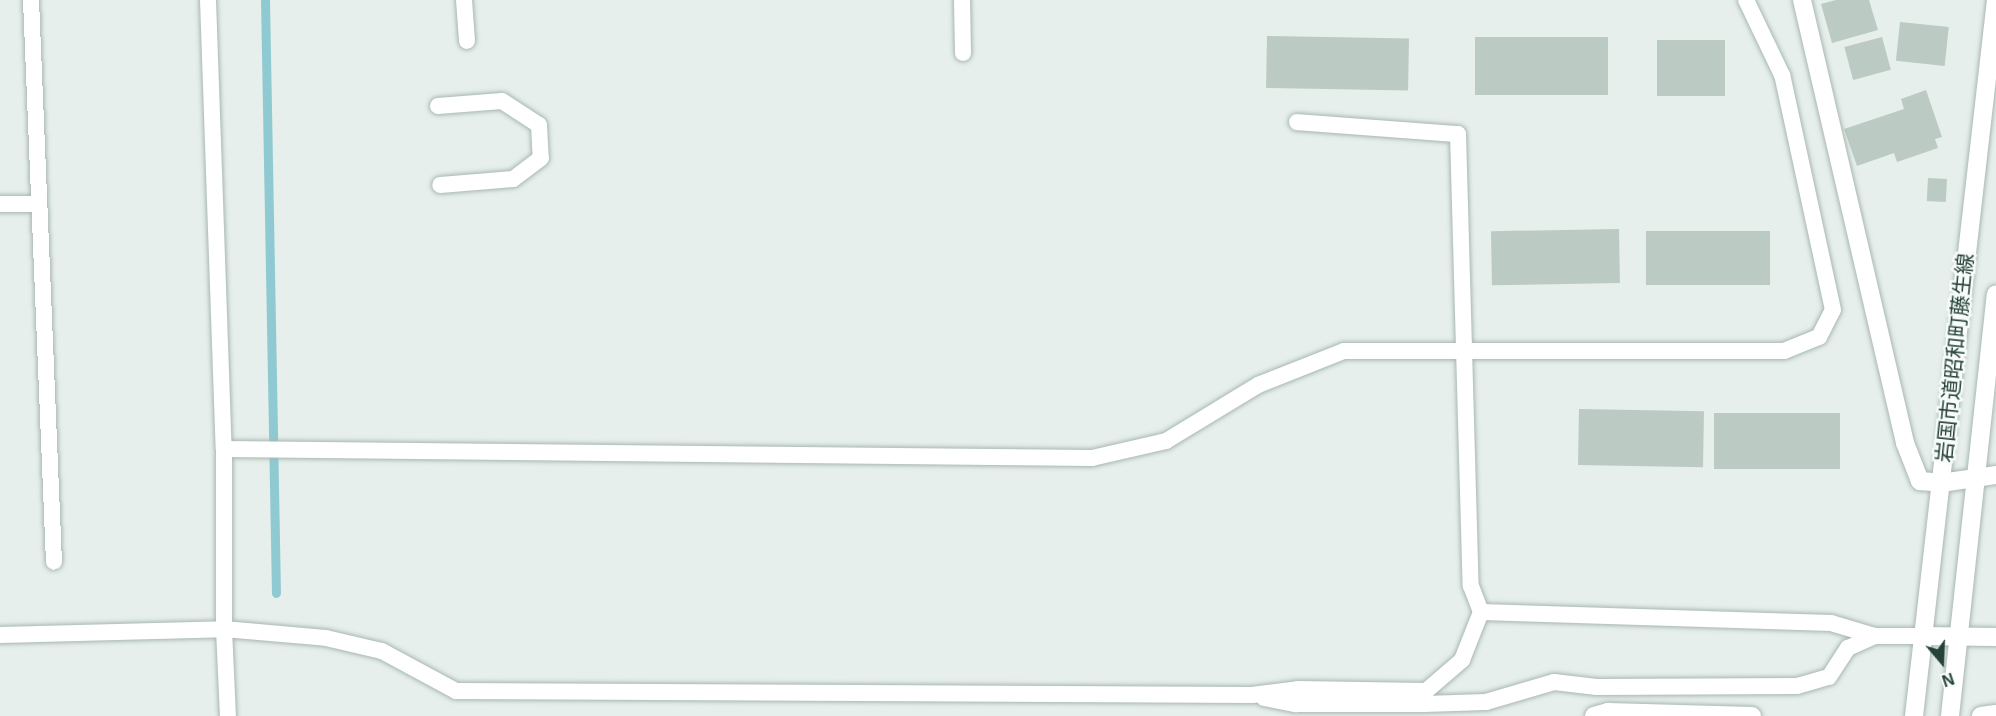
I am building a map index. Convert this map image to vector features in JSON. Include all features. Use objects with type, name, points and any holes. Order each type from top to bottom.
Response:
[{"type":"street","points":[[1802,0],[1905,443],[1920,481],[1941,483],[1996,475]]},
{"type":"street","name":"岩国市道昭和町藤生線","points":[[1914,716],[1996,0]]},
{"type":"street","name":"岩国市道昭和町藤生線","points":[[1950,716],[1996,295]]},
{"type":"street","points":[[1922,636],[1996,637]]},
{"type":"street","points":[[1594,716],[1608,712],[1752,716]]},
{"type":"street","points":[[1981,716],[1996,714]]},
{"type":"lane","points":[[31,0],[54,562]]},
{"type":"lane","points":[[208,0],[225,449],[224,629],[228,716]]},
{"type":"lane","points":[[464,0],[467,40]]},
{"type":"lane","points":[[962,0],[963,53]]},
{"type":"lane","points":[[225,449],[1092,458],[1166,441],[1258,386],[1344,351],[1784,351],[1819,337],[1833,310],[1782,75],[1746,0]]},
{"type":"lane","points":[[438,106],[502,101],[539,125],[541,158],[513,179],[440,185]]},
{"type":"lane","points":[[0,635],[224,629],[326,638],[381,651],[456,691],[1252,695],[1298,689],[1426,691],[1462,660],[1480,612],[1471,586],[1462,351],[1458,134],[1297,122]]},
{"type":"lane","points":[[0,204],[39,204]]},
{"type":"lane","points":[[1480,612],[1831,623],[1875,636],[1922,636]]},
{"type":"lane","points":[[1252,695],[1296,704],[1424,704],[1486,702],[1554,682],[1597,687],[1797,686],[1829,677],[1848,648],[1875,636]]},
{"type":"building","points":[[1836,0],[1869,0],[1878,30],[1832,43],[1821,4]]},
{"type":"building","points":[[1900,22],[1949,27],[1945,66],[1896,61]]},
{"type":"building","points":[[1267,36],[1409,38],[1408,90],[1266,88]]},
{"type":"building","points":[[1475,37],[1608,37],[1608,95],[1475,95]]},
{"type":"building","points":[[1882,37],[1891,70],[1853,80],[1844,47]]},
{"type":"building","points":[[1657,40],[1725,40],[1725,96],[1657,96]]},
{"type":"building","points":[[1926,90],[1942,137],[1935,139],[1938,148],[1897,162],[1894,153],[1857,166],[1844,129],[1904,109],[1901,99]]},
{"type":"building","points":[[1928,178],[1947,179],[1946,202],[1927,201]]},
{"type":"building","points":[[1619,229],[1620,283],[1492,285],[1491,231]]},
{"type":"building","points":[[1646,231],[1770,231],[1770,285],[1646,285]]},
{"type":"building","points":[[1579,409],[1704,411],[1703,467],[1578,465]]},
{"type":"building","points":[[1714,413],[1840,413],[1840,469],[1714,469]]},
{"type":"waterway","points":[[265,0],[276,593]]}]
